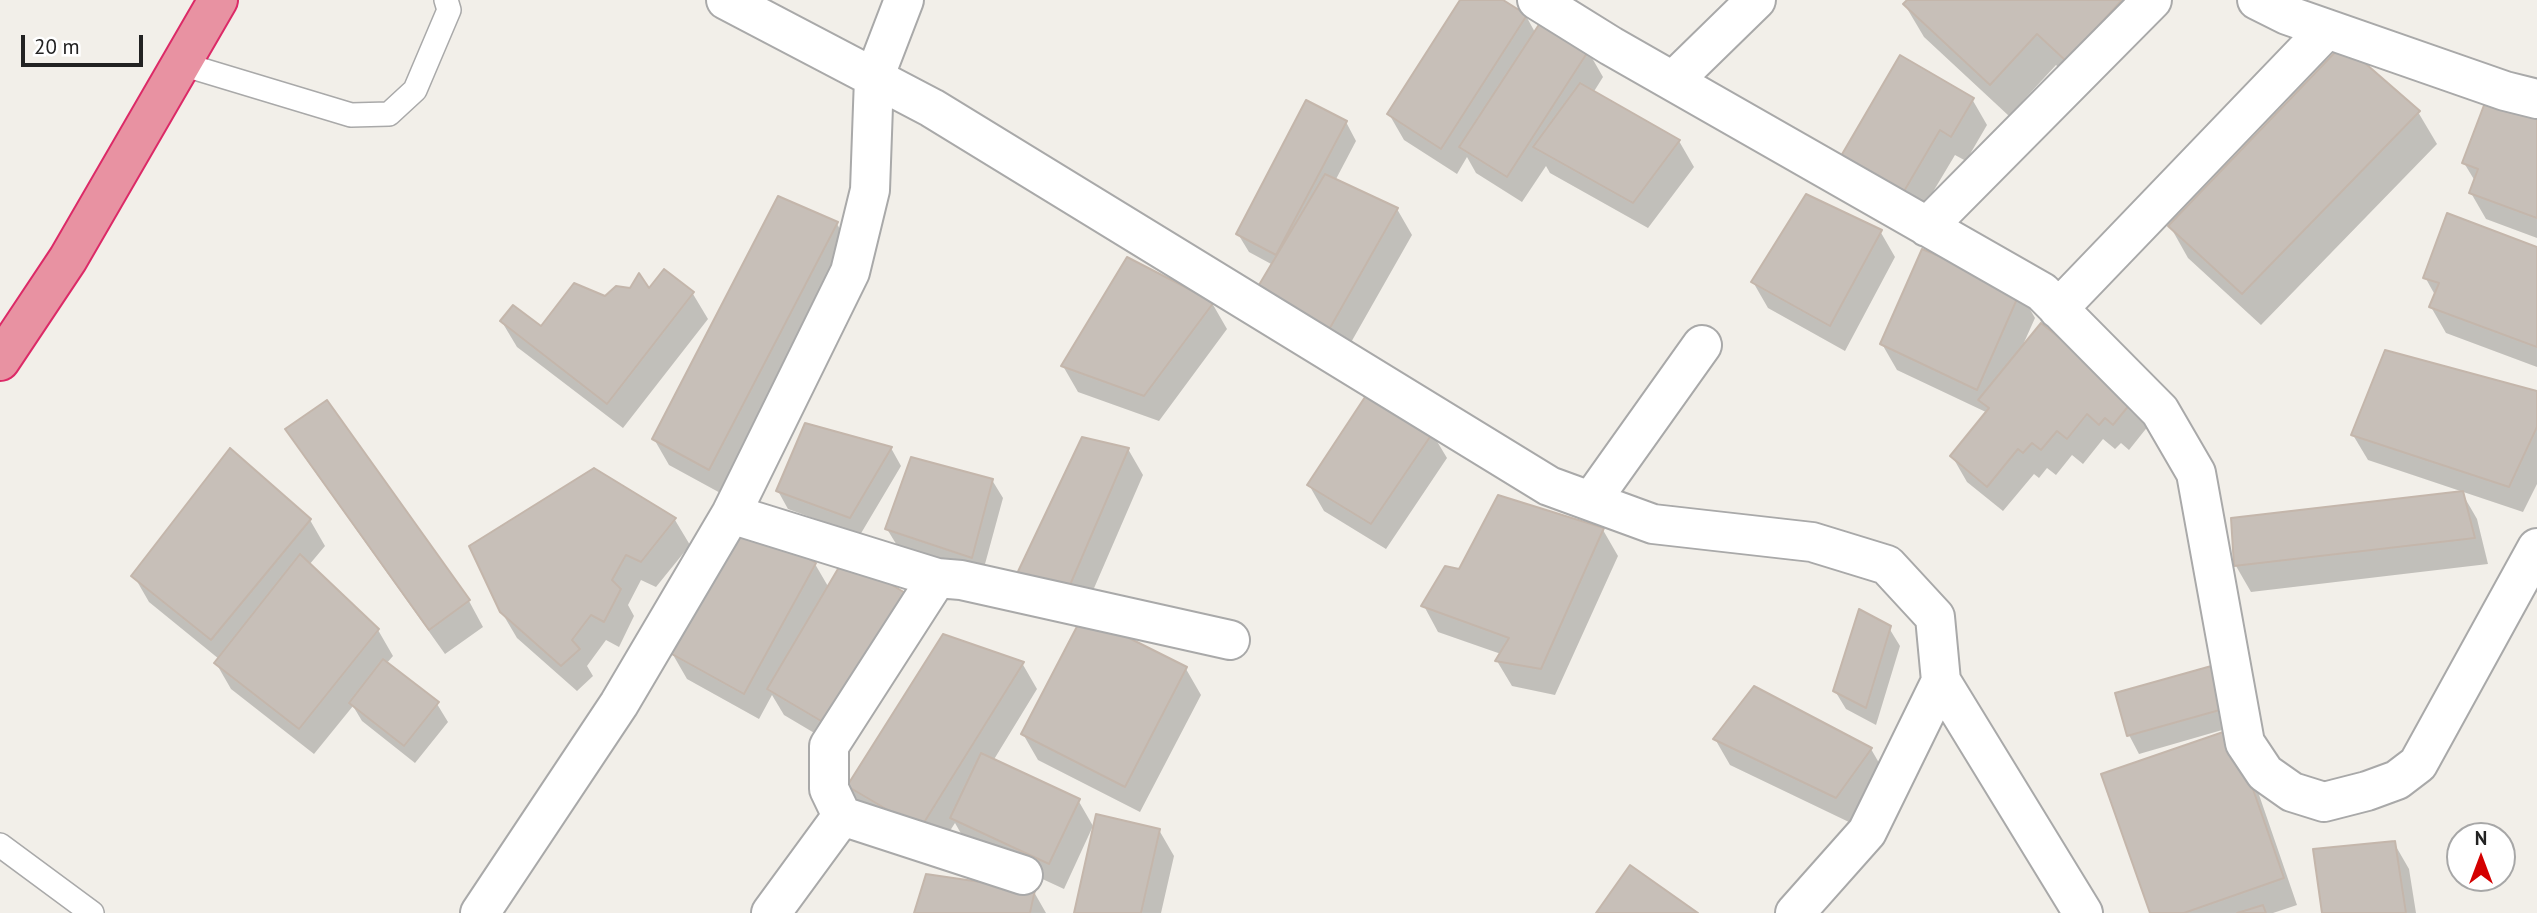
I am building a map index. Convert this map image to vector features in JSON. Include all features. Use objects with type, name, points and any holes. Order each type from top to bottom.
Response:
[{"type":"highway","points":[[0,361],[68,259],[218,0]]},
{"type":"street","points":[[726,0],[932,108],[1549,486],[1653,524],[1812,542],[1887,565],[1935,617],[1941,681],[2083,913]]},
{"type":"street","points":[[480,913],[619,704],[732,514],[850,272],[870,190],[874,78],[904,0]]},
{"type":"street","points":[[1537,0],[2042,292],[2160,411],[2196,473],[2245,743],[2265,773],[2292,792],[2324,802],[2367,792],[2397,780],[2418,764],[2537,548]]},
{"type":"street","points":[[1673,81],[1756,0]]},
{"type":"street","points":[[1927,227],[2152,0]]},
{"type":"street","points":[[2257,0],[2287,15],[2505,91],[2537,99]]},
{"type":"street","points":[[2058,309],[2327,29]]},
{"type":"street","points":[[1591,501],[1702,345]]},
{"type":"street","points":[[732,514],[937,578],[961,580],[1230,640]]},
{"type":"street","points":[[937,578],[829,746],[829,789],[842,816],[1023,875]]},
{"type":"street","points":[[1795,913],[1867,832],[1941,681]]},
{"type":"street","points":[[771,913],[842,816]]},
{"type":"lane","points":[[182,64],[351,115],[389,114],[415,90],[449,10],[446,0]]},
{"type":"lane","points":[[0,845],[92,913]]},
{"type":"building","points":[[1460,0],[1503,0],[1527,15],[1441,149],[1387,114]]},
{"type":"building","points":[[1907,0],[2122,0],[2066,61],[2037,34],[1990,85],[1903,4]]},
{"type":"building","points":[[1542,20],[1589,50],[1507,177],[1459,147]]},
{"type":"building","points":[[2343,44],[2420,111],[2242,294],[2168,226]]},
{"type":"building","points":[[1900,55],[1974,98],[1951,137],[1940,130],[1903,193],[1841,156]]},
{"type":"building","points":[[1580,83],[1680,140],[1633,203],[1533,147]]},
{"type":"building","points":[[1306,100],[1347,121],[1276,255],[1236,234]]},
{"type":"building","points":[[2486,100],[2537,118],[2537,218],[2469,193],[2478,169],[2462,163]]},
{"type":"building","points":[[1325,174],[1398,208],[1326,335],[1256,290]]},
{"type":"building","points":[[1806,194],[1882,230],[1830,326],[1751,282]]},
{"type":"building","points":[[778,196],[838,222],[709,470],[652,439]]},
{"type":"building","points":[[2447,213],[2537,247],[2537,347],[2429,307],[2439,283],[2423,278]]},
{"type":"building","points":[[1922,249],[2021,290],[1977,390],[1880,344]]},
{"type":"building","points":[[1127,257],[1214,302],[1144,396],[1061,366]]},
{"type":"building","points":[[664,269],[694,292],[607,404],[500,321],[513,305],[541,326],[574,283],[605,296],[616,286],[630,288],[639,273],[649,288]]},
{"type":"building","points":[[2041,323],[2135,398],[2113,425],[2105,418],[2099,425],[2087,414],[2067,439],[2057,431],[2041,450],[2032,443],[2023,453],[2018,449],[1987,487],[1950,456],[1989,408],[1978,400]]},
{"type":"building","points":[[2385,350],[2537,391],[2537,427],[2509,487],[2351,435]]},
{"type":"building","points":[[1369,391],[1434,431],[1371,524],[1307,485]]},
{"type":"building","points":[[327,400],[470,600],[429,630],[285,429]]},
{"type":"building","points":[[805,423],[892,447],[850,518],[776,491]]},
{"type":"building","points":[[1082,437],[1129,448],[1064,599],[1013,582]]},
{"type":"building","points":[[230,448],[311,519],[211,640],[131,576]]},
{"type":"building","points":[[911,457],[993,479],[972,558],[885,529]]},
{"type":"building","points":[[594,468],[676,518],[641,562],[626,555],[612,580],[621,589],[604,622],[591,615],[572,640],[580,649],[561,666],[500,612],[469,546]]},
{"type":"building","points":[[2463,491],[2475,538],[2234,566],[2231,518]]},
{"type":"building","points":[[1498,495],[1604,528],[1541,669],[1495,661],[1509,638],[1421,606],[1445,566],[1459,569]]},
{"type":"building","points":[[743,522],[816,563],[744,694],[670,653]]},
{"type":"building","points":[[300,554],[379,629],[299,729],[214,663]]},
{"type":"building","points":[[845,557],[912,597],[833,728],[767,689]]},
{"type":"building","points":[[1859,609],[1891,626],[1866,708],[1833,691]]},
{"type":"building","points":[[1083,615],[1187,667],[1125,787],[1021,734]]},
{"type":"building","points":[[943,634],[1024,662],[920,829],[847,786]]},
{"type":"building","points":[[383,659],[439,702],[404,746],[349,703]]},
{"type":"building","points":[[2215,665],[2227,708],[2127,736],[2115,693]]},
{"type":"building","points":[[1754,686],[1872,748],[1836,798],[1713,739]]},
{"type":"building","points":[[2232,729],[2284,878],[2184,913],[2150,913],[2101,774]]},
{"type":"building","points":[[981,753],[1080,799],[1049,864],[950,818]]},
{"type":"building","points":[[1096,814],[1160,829],[1141,913],[1074,913]]},
{"type":"building","points":[[2395,841],[2406,913],[2322,913],[2313,849]]},
{"type":"building","points":[[1630,865],[1698,913],[1596,913]]},
{"type":"building","points":[[926,874],[1035,890],[1030,913],[914,913]]},
{"type":"building","points":[[2263,905],[2266,913],[2237,913]]}]
